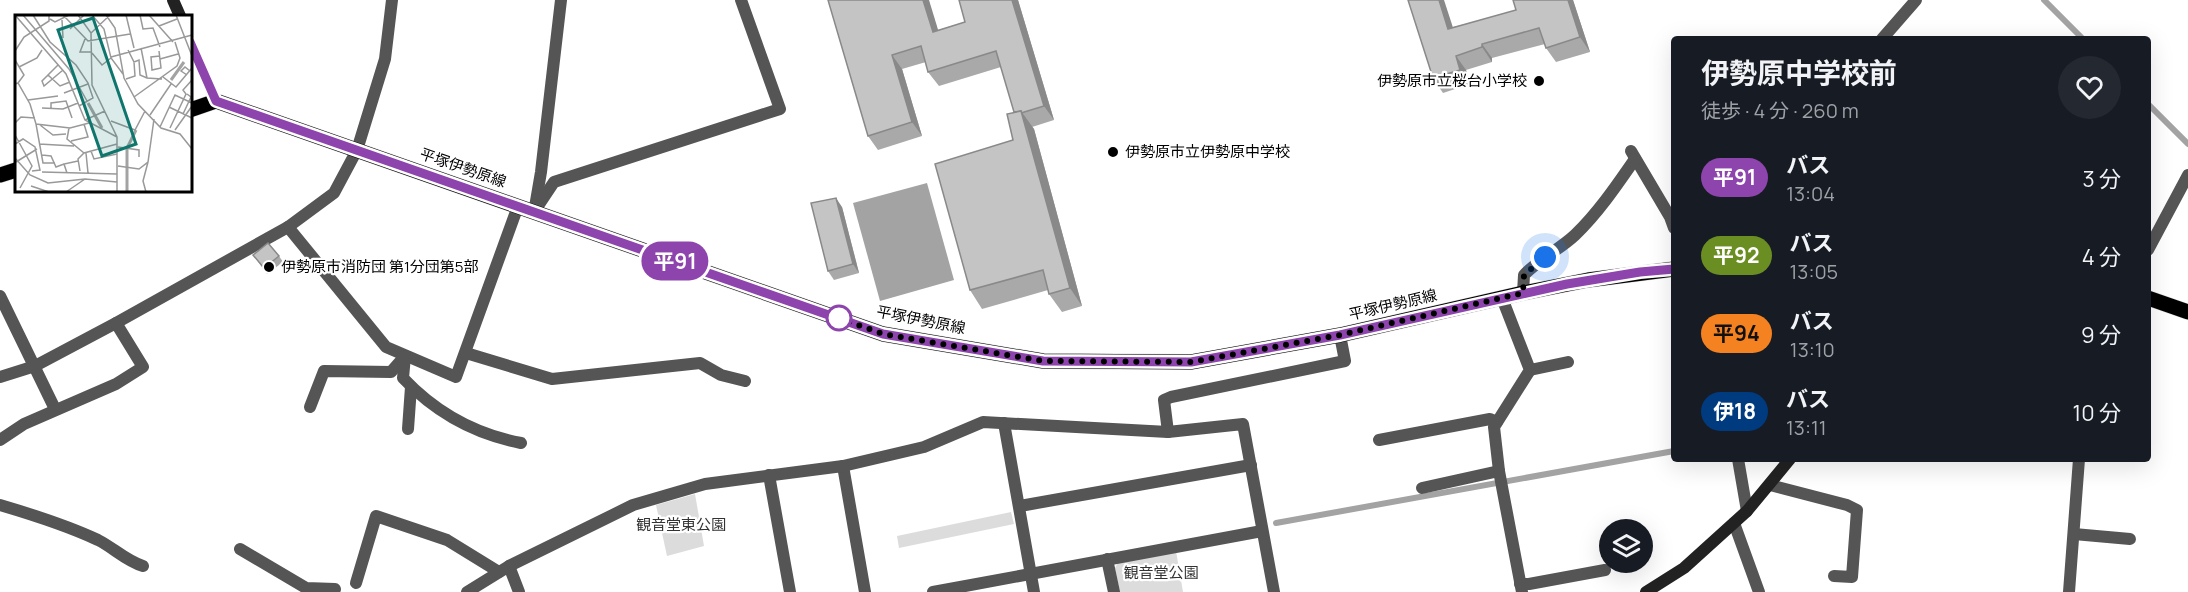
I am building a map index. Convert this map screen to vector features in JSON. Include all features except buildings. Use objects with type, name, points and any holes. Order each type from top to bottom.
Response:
[{"type":"main road","name":"平塚伊勢原線","points":[[216,101],[883,334],[1043,361],[1191,362],[1340,335],[1599,278],[1671,269]]},
{"type":"main road","points":[[192,109],[216,101]]},
{"type":"main road","points":[[0,175],[15,170]]},
{"type":"main road","points":[[2151,299],[2188,312]]},
{"type":"street","points":[[172,0],[180,15]]},
{"type":"street","points":[[0,377],[34,366],[116,323],[288,227],[334,193],[357,150],[385,58],[392,0]]},
{"type":"street","points":[[534,212],[541,172],[561,0]]},
{"type":"street","points":[[534,212],[554,182],[780,110],[741,0]]},
{"type":"street","points":[[1885,36],[1916,0]]},
{"type":"street","points":[[192,47],[216,101]]},
{"type":"street","points":[[1523,293],[1524,275],[1531,267],[1575,236],[1610,194],[1633,155],[1671,220]]},
{"type":"street","points":[[2151,244],[2188,175]]},
{"type":"street","points":[[288,227],[386,347],[456,377],[518,206]]},
{"type":"street","points":[[0,297],[56,408]]},
{"type":"street","points":[[1502,298],[1530,370]]},
{"type":"street","points":[[0,440],[24,424],[56,408],[116,384],[143,367],[116,323]]},
{"type":"street","points":[[1168,432],[1164,400],[1345,361],[1340,335]]},
{"type":"street","points":[[466,353],[552,379],[700,363],[721,375],[745,381]]},
{"type":"street","points":[[405,356],[403,378],[411,387],[452,418],[494,437],[521,442]]},
{"type":"street","points":[[310,407],[324,371],[391,372],[405,356]]},
{"type":"street","points":[[1568,362],[1530,370],[1497,422],[1494,427],[1499,471],[1521,588],[1529,584],[1599,571]]},
{"type":"street","points":[[408,429],[411,387]]},
{"type":"street","points":[[1379,441],[1490,419],[1497,422]]},
{"type":"street","points":[[467,592],[504,569],[633,505],[705,484],[843,466],[924,447],[983,422],[1168,432],[1243,424],[1274,592]]},
{"type":"street","points":[[1004,423],[1034,592]]},
{"type":"street","points":[[1739,462],[1747,511]]},
{"type":"street","points":[[1646,592],[1684,567],[1734,523],[1747,511],[1788,462]]},
{"type":"street","points":[[2069,592],[2079,462]]},
{"type":"street","points":[[1020,506],[1251,465]]},
{"type":"street","points":[[843,466],[865,592]]},
{"type":"street","points":[[1422,488],[1499,471]]},
{"type":"street","points":[[769,475],[790,592]]},
{"type":"street","points":[[1770,484],[1847,505],[1857,510],[1856,578],[1834,576]]},
{"type":"street","points":[[0,505],[67,525],[102,542],[135,564],[143,566]]},
{"type":"street","points":[[356,583],[376,516],[447,540],[504,569],[519,592]]},
{"type":"street","points":[[1734,523],[1758,592]]},
{"type":"street","points":[[933,592],[1262,531]]},
{"type":"street","points":[[2074,534],[2130,539]]},
{"type":"street","points":[[240,549],[306,588],[334,589],[334,592]]},
{"type":"street","points":[[1107,559],[1114,592]]},
{"type":"green space","name":"観音堂東公園","points":[[695,494],[704,546],[667,556],[656,505]]},
{"type":"green space","points":[[1011,512],[1014,524],[899,548],[897,536]]},
{"type":"green space","name":"観音堂公園","points":[[1176,551],[1183,592],[1120,592],[1115,568],[1119,561]]},
{"type":"shaded area","points":[[927,183],[954,280],[880,301],[853,203]]},
{"type":"waterway","points":[[2044,0],[2080,36]]},
{"type":"waterway","points":[[2151,107],[2188,144]]},
{"type":"waterway","points":[[1276,523],[1671,452]]},
{"type":"bus line","name":"平91","points":[[192,47],[216,101],[883,334],[1043,361],[1191,362],[1340,335],[1567,284],[1671,269]]},
{"type":"place","name":"伊勢原市立桜台小学校","points":[[1539,81]]},
{"type":"place","name":"伊勢原市立伊勢原中学校","points":[[1113,152]]},
{"type":"place","name":"伊勢原市消防団 第1分団第5部","points":[[269,267]]},
{"type":"route","points":[[839,318],[883,334],[1043,361],[1191,362],[1340,335],[1523,293],[1524,275],[1545,257]]}]
